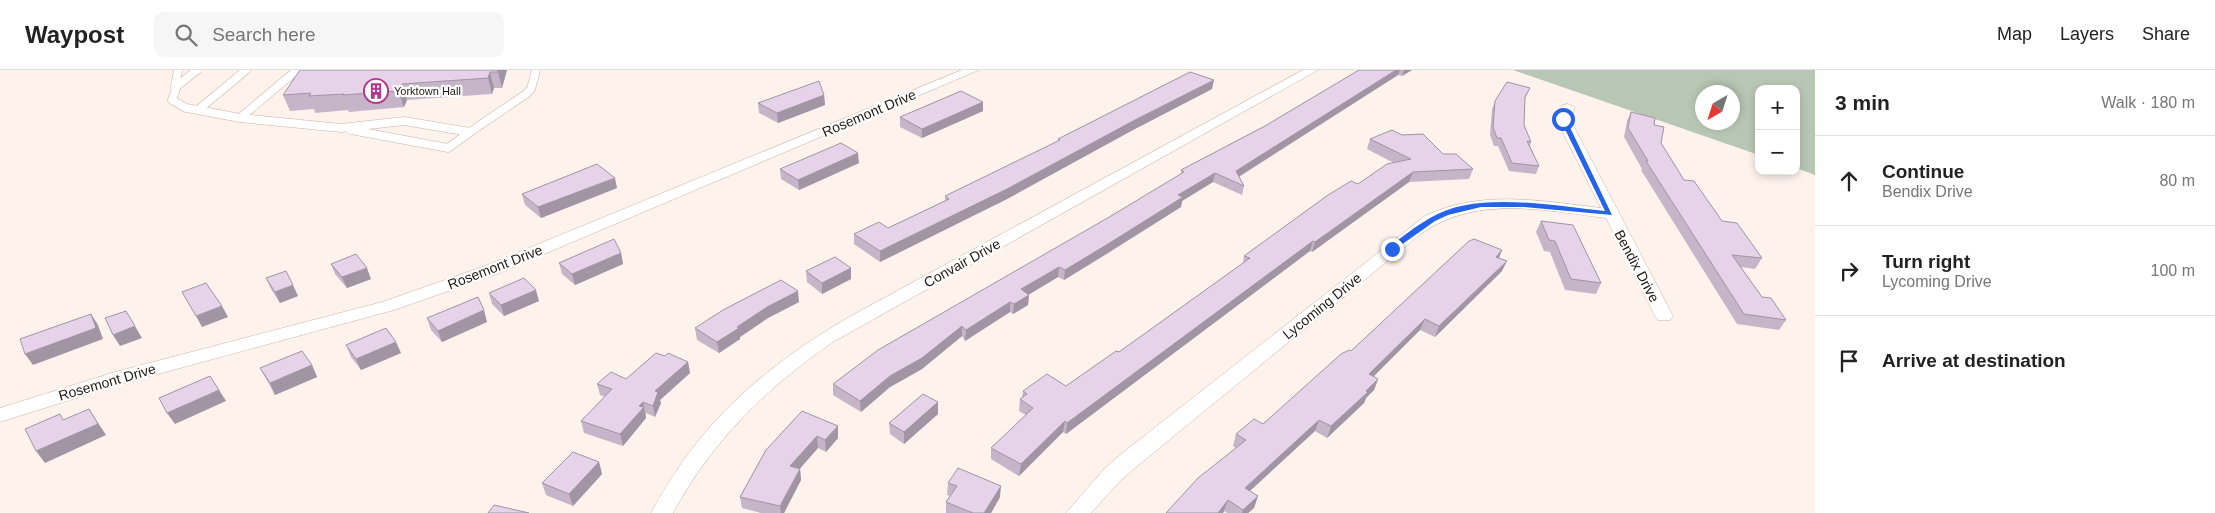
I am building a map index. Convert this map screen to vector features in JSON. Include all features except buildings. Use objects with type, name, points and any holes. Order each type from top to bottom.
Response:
[{"type":"street","name":"Rosemont Drive","points":[[0,415],[115,379],[380,308],[425,294],[491,270],[973,70]]},
{"type":"street","name":"Convair Drive","points":[[662,513],[679,482],[714,433],[751,394],[800,355],[857,320],[1312,70]]},
{"type":"street","name":"Bendix Drive","points":[[1568,108],[1563,119],[1610,214],[1664,316]]},
{"type":"street","name":"Lycoming Drive","points":[[1076,513],[1113,474],[1133,457],[1432,219],[1462,208],[1501,204],[1610,214]]},
{"type":"lane","points":[[178,70],[172,100],[186,108],[240,118],[341,128],[448,148],[526,94],[531,89],[536,70]]},
{"type":"lane","points":[[175,87],[197,70]]},
{"type":"lane","points":[[198,110],[246,70]]},
{"type":"lane","points":[[240,118],[297,70]]},
{"type":"lane","points":[[341,128],[404,121],[470,132]]},
{"type":"green space","points":[[1513,70],[1815,70],[1815,175],[1800,169],[1800,85],[1755,85],[1755,154]]},
{"type":"place","name":"Yorktown Hall","points":[[376,91]]},
{"type":"route","points":[[1392,249],[1432,219],[1462,208],[1501,204],[1610,214],[1563,119]]}]
